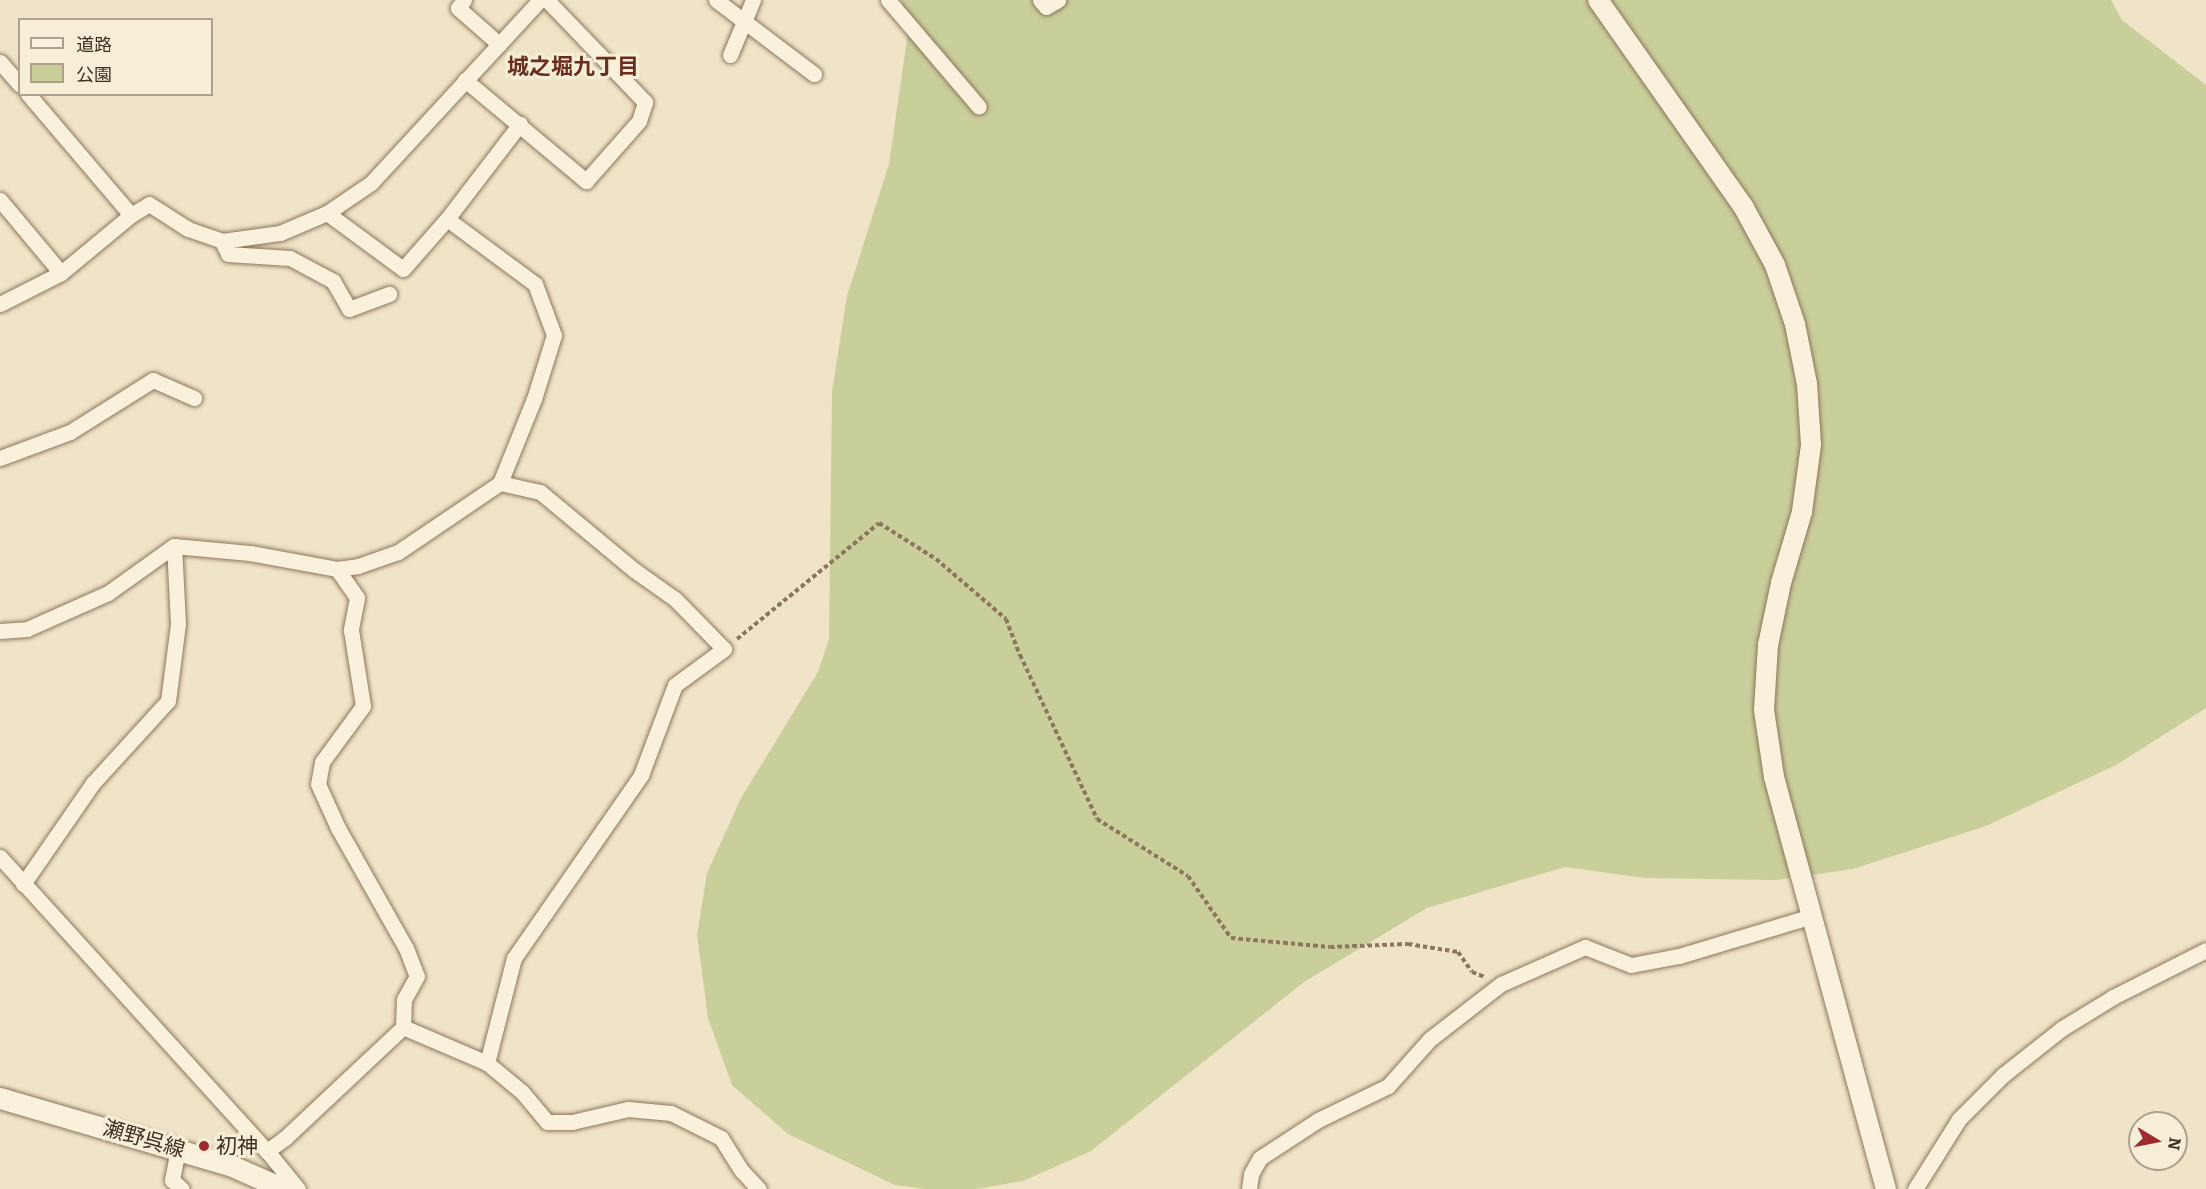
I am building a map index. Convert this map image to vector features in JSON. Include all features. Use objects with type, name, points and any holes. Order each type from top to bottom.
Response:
[{"type":"main road","name":"瀬野呉線","points":[[0,1098],[232,1166],[284,1189]]},
{"type":"street","points":[[464,0],[458,8],[499,44]]},
{"type":"street","points":[[0,304],[61,273],[131,215],[148,204],[188,229],[222,241],[280,233],[327,213],[371,183],[540,0]]},
{"type":"street","points":[[465,80],[586,181],[639,121],[645,102],[547,0]]},
{"type":"street","points":[[716,0],[746,20],[814,74]]},
{"type":"street","points":[[730,55],[753,0]]},
{"type":"street","points":[[888,0],[979,107]]},
{"type":"street","points":[[1040,0],[1046,7],[1058,0]]},
{"type":"street","points":[[1598,0],[1743,206],[1775,265],[1795,324],[1807,384],[1811,445],[1802,512],[1781,583],[1768,645],[1764,710],[1774,777],[1886,1189]]},
{"type":"street","points":[[0,62],[18,83]]},
{"type":"street","points":[[30,96],[131,215]]},
{"type":"street","points":[[327,213],[403,269],[447,219],[520,124]]},
{"type":"street","points":[[0,201],[61,273]]},
{"type":"street","points":[[0,631],[27,629],[108,593],[174,546],[250,553],[337,569],[358,566],[398,552],[500,483],[534,399],[554,335],[535,284],[447,219]]},
{"type":"street","points":[[222,241],[228,254],[290,258],[333,281],[349,309],[389,294]]},
{"type":"street","points":[[0,458],[70,432],[153,380],[194,398]]},
{"type":"street","points":[[487,1063],[514,958],[641,775],[675,685],[724,649],[675,599],[633,570],[540,492],[500,483]]},
{"type":"street","points":[[23,884],[93,783],[168,700],[178,624],[174,546]]},
{"type":"street","points":[[267,1151],[285,1138],[403,1027],[404,999],[417,976],[406,948],[338,828],[318,784],[322,762],[363,706],[351,630],[357,598],[337,569]]},
{"type":"street","points":[[0,857],[267,1151],[298,1189]]},
{"type":"street","points":[[1249,1189],[1251,1174],[1260,1158],[1317,1120],[1388,1086],[1430,1039],[1501,984],[1585,947],[1631,964],[1678,956],[1812,916]]},
{"type":"street","points":[[1915,1189],[1959,1119],[2003,1075],[2061,1029],[2114,997],[2206,950]]},
{"type":"street","points":[[403,1027],[487,1063],[522,1092],[548,1122],[572,1122],[627,1108],[671,1113],[721,1138],[742,1171],[759,1189]]},
{"type":"street","points":[[178,1149],[172,1180],[182,1189]]},
{"type":"path","points":[[724,649],[879,523],[936,559],[1006,619],[1020,655],[1097,819],[1188,876],[1231,938],[1330,947],[1408,944],[1458,952],[1472,972],[1501,984]]},
{"type":"green space","points":[[902,0],[2111,0],[2122,20],[2206,85],[2206,708],[2116,765],[1986,826],[1853,869],[1776,880],[1644,878],[1565,867],[1427,908],[1304,982],[1091,1151],[1023,1181],[976,1189],[925,1189],[895,1185],[788,1134],[732,1085],[708,1018],[697,935],[707,873],[741,798],[818,672],[829,639],[832,391],[847,296],[889,164],[908,32]]},
{"type":"place","name":"初神","points":[[204,1146]]},
{"type":"district","name":"城之堀九丁目","points":[[573,67]]}]
